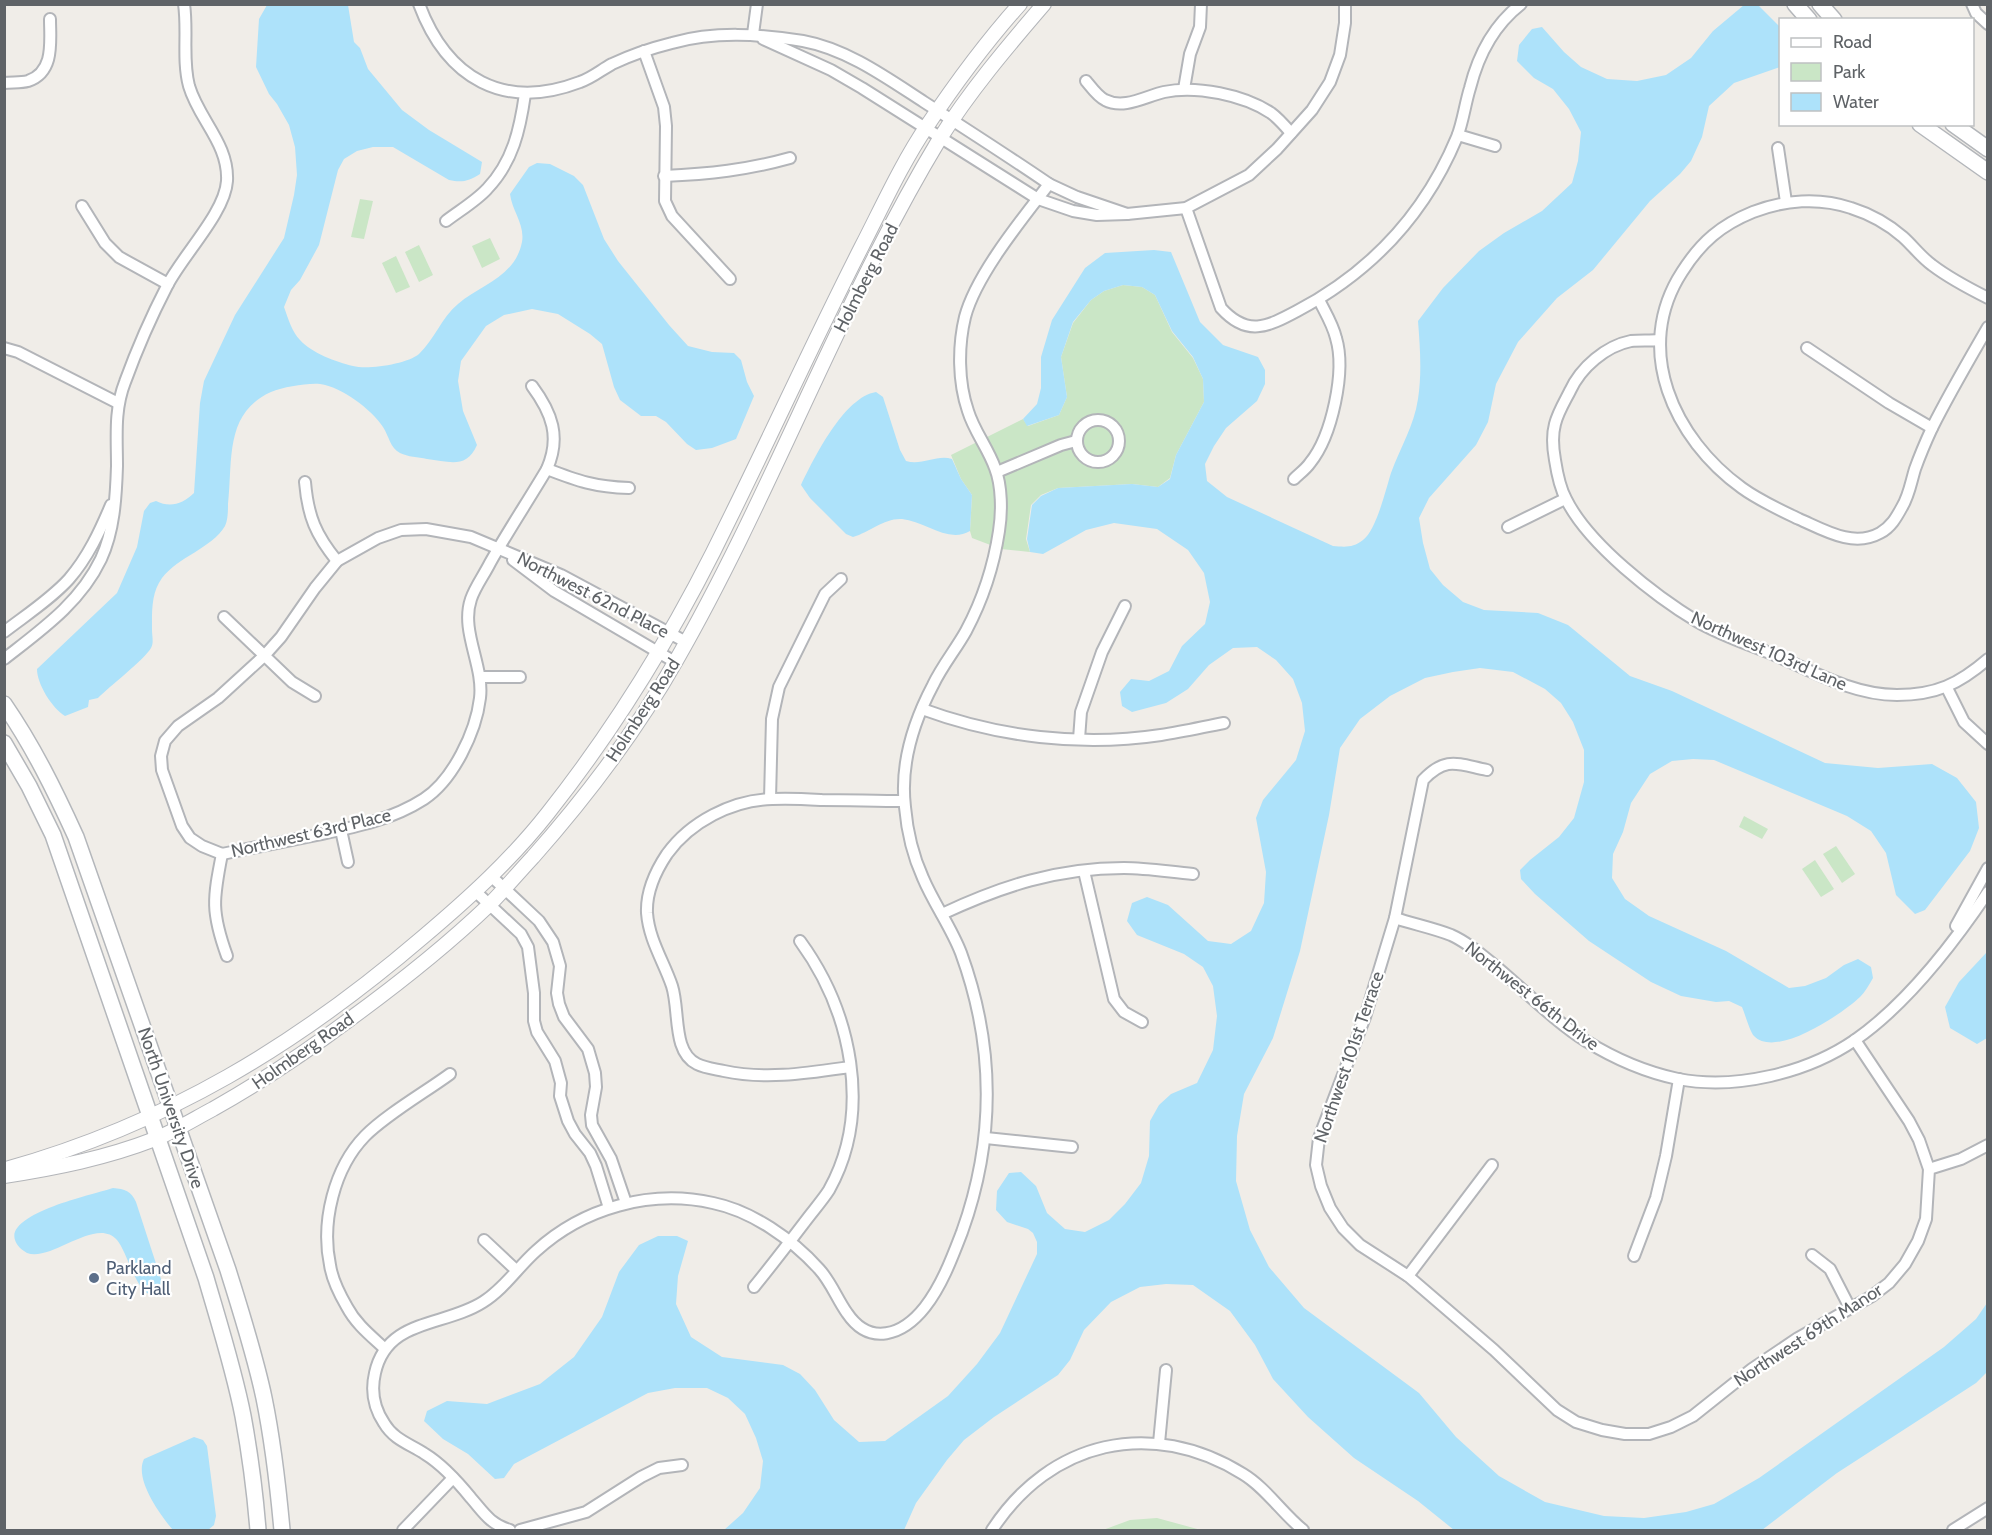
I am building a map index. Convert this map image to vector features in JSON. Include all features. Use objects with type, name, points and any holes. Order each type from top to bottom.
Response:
[{"type":"main road","points":[[1795,4],[1807,18]]},
{"type":"main road","points":[[1820,4],[1832,18]]},
{"type":"main road","points":[[1923,126],[1988,172]]},
{"type":"main road","points":[[1956,126],[1988,149]]},
{"type":"main road","name":"North University Drive","points":[[4,704],[26,736],[51,781],[76,837],[171,1105],[247,1331],[264,1397],[277,1475],[282,1530]]},
{"type":"main road","name":"North University Drive","points":[[4,743],[29,786],[53,835],[206,1278],[243,1413],[258,1530]]},
{"type":"street","points":[[4,659],[66,609],[91,576],[111,533],[118,403],[129,372],[168,284],[220,204],[227,184],[227,164],[222,148],[196,105],[189,83],[184,4]]},
{"type":"street","points":[[419,4],[427,26],[440,47],[457,66],[478,81],[503,90],[525,94],[555,90],[583,81],[613,64],[673,42],[703,37],[753,34],[805,42],[838,53],[874,70],[1049,184],[1077,197],[1127,214]]},
{"type":"street","points":[[753,34],[757,4]]},
{"type":"street","name":"Holmberg Road","points":[[4,1169],[90,1143],[150,1117],[171,1105],[190,1098],[292,1039],[394,962],[476,892],[546,816],[621,714],[670,634],[711,559],[855,259],[925,128],[1003,23],[1020,4]]},
{"type":"street","name":"Holmberg Road","points":[[4,1176],[52,1169],[99,1158],[157,1138],[252,1087],[303,1055],[407,978],[490,904],[559,828],[636,725],[675,662],[707,604],[870,268],[941,138],[988,72],[1044,4]]},
{"type":"street","points":[[1184,89],[1190,54],[1200,27],[1201,4]]},
{"type":"street","points":[[753,34],[831,70],[1038,199],[1073,211],[1097,215],[1127,214],[1186,208],[1249,175],[1277,149],[1312,110],[1330,82],[1340,55],[1345,23],[1345,4]]},
{"type":"street","points":[[1186,208],[1221,308],[1230,318],[1242,325],[1258,328],[1272,324],[1319,300],[1383,250],[1411,219],[1434,186],[1458,135],[1470,85],[1493,33],[1521,4]]},
{"type":"street","points":[[1972,4],[1976,13],[1988,24]]},
{"type":"street","points":[[4,83],[29,81],[50,61],[50,19]]},
{"type":"street","points":[[644,51],[664,107],[665,201],[672,216],[730,279]]},
{"type":"street","points":[[1086,81],[1106,101],[1120,104],[1137,102],[1161,93],[1184,89],[1237,98],[1272,114],[1291,133]]},
{"type":"street","points":[[446,221],[487,190],[501,172],[519,132],[525,94]]},
{"type":"street","points":[[1458,135],[1495,146]]},
{"type":"street","points":[[1778,148],[1786,202]]},
{"type":"street","points":[[664,176],[752,169],[790,158]]},
{"type":"street","points":[[510,1530],[498,1527],[486,1518],[473,1499],[453,1478],[423,1452],[392,1434],[381,1419],[374,1401],[373,1385],[376,1366],[384,1348],[401,1333],[418,1325],[452,1317],[484,1301],[500,1289],[542,1245],[565,1228],[591,1215],[626,1203],[672,1199],[711,1202],[740,1211],[789,1242],[820,1269],[849,1317],[871,1333],[882,1334],[897,1331],[913,1322],[928,1302],[951,1262],[979,1178],[986,1138],[985,1042],[974,993],[959,950],[922,877],[909,834],[904,801],[910,740],[933,684],[968,628],[982,595],[999,528],[997,472],[968,412],[961,382],[961,349],[965,319],[974,291],[1049,184]]},
{"type":"street","points":[[1988,298],[1962,285],[1930,264],[1902,236],[1876,218],[1850,207],[1821,201],[1786,202],[1731,221],[1706,240],[1671,289],[1659,340],[1666,390],[1693,441],[1717,468],[1743,489],[1779,510],[1843,537],[1862,539],[1878,534],[1891,525],[1904,504],[1932,428],[1988,327]]},
{"type":"street","points":[[82,206],[105,243],[119,257],[168,284]]},
{"type":"street","points":[[1294,479],[1311,462],[1319,447],[1336,402],[1339,381],[1340,357],[1336,337],[1319,300]]},
{"type":"street","name":"Northwest 103rd Lane","points":[[1659,340],[1631,341],[1610,349],[1590,363],[1573,383],[1555,425],[1553,450],[1557,474],[1565,499],[1581,522],[1628,572],[1700,623],[1856,689],[1895,695],[1918,694],[1947,688]]},
{"type":"street","points":[[4,348],[18,352],[118,403]]},
{"type":"street","points":[[1807,348],[1889,403],[1932,428]]},
{"type":"street","name":"Northwest 63rd Place","points":[[222,854],[375,821],[402,811],[426,798],[451,772],[466,745],[475,722],[480,698],[480,678],[467,618],[471,599],[553,456],[553,425],[544,402],[532,386]]},
{"type":"street","points":[[1104,420],[1113,426],[1119,441],[1114,455],[1098,463],[1083,458],[1076,441],[1080,429],[1085,424],[1104,420]]},
{"type":"street","points":[[997,472],[1050,449],[1076,441]]},
{"type":"street","points":[[547,469],[582,483],[603,488],[629,488]]},
{"type":"street","points":[[305,483],[307,505],[312,523],[321,541],[337,561]]},
{"type":"street","points":[[4,632],[68,580],[81,564],[99,532],[114,497]]},
{"type":"street","points":[[1508,527],[1565,499]]},
{"type":"street","name":"Northwest 62nd Place","points":[[222,854],[190,838],[182,826],[162,770],[161,756],[165,741],[178,726],[218,698],[264,656],[281,637],[337,561],[378,538],[401,530],[426,529],[471,537],[561,575],[686,642]]},
{"type":"street","name":"Northwest 62nd Place","points":[[499,548],[554,591],[675,662]]},
{"type":"street","points":[[770,799],[772,719],[779,687],[825,594],[841,579]]},
{"type":"street","points":[[1079,739],[1081,712],[1102,652],[1125,606]]},
{"type":"street","points":[[224,617],[292,682],[315,696]]},
{"type":"street","points":[[1988,659],[1947,688],[1964,722],[1988,744]]},
{"type":"street","points":[[480,678],[520,677]]},
{"type":"street","points":[[922,710],[955,721],[998,731],[1048,739],[1109,740],[1160,735],[1224,723]]},
{"type":"street","name":"Northwest 101st Terrace","points":[[1487,770],[1450,763],[1435,768],[1423,780],[1395,918],[1365,1017],[1319,1138],[1316,1165],[1330,1208],[1343,1228],[1360,1245],[1408,1276],[1494,1350],[1557,1410],[1576,1422],[1625,1434]]},
{"type":"street","points":[[850,1067],[789,1075],[755,1076],[707,1068],[696,1064],[685,1055],[679,1042],[677,1012],[672,987],[652,940],[647,914],[648,892],[658,868],[673,846],[714,814],[732,807],[770,799],[904,801]]},
{"type":"street","points":[[341,830],[348,862]]},
{"type":"street","points":[[222,854],[215,890],[214,912],[217,929],[227,956]]},
{"type":"street","points":[[942,914],[983,895],[1022,882],[1054,875],[1124,868],[1193,874]]},
{"type":"street","name":"Northwest 66th Drive","points":[[1946,948],[1988,868]]},
{"type":"street","points":[[1084,871],[1114,999],[1124,1012],[1142,1022]]},
{"type":"street","points":[[491,876],[539,921],[553,942],[560,966],[557,993],[559,1004],[564,1017],[588,1049],[595,1073],[596,1087],[591,1115],[592,1125],[611,1159],[626,1203]]},
{"type":"street","points":[[476,892],[521,934],[528,947],[537,1032],[555,1061],[560,1077],[560,1096],[568,1121],[574,1134],[590,1153],[609,1208]]},
{"type":"street","name":"Northwest 66th Drive","points":[[1395,918],[1451,935],[1479,953],[1584,1040],[1615,1058],[1648,1071],[1679,1079],[1710,1082],[1751,1080],[1791,1071],[1825,1057],[1856,1040],[1906,995],[1946,948],[1988,892]]},
{"type":"street","points":[[754,1287],[828,1192],[839,1168],[850,1133],[852,1100],[844,1030],[832,996],[815,963],[800,941]]},
{"type":"street","points":[[1856,1040],[1909,1121],[1919,1140],[1929,1169],[1961,1159],[1988,1145]]},
{"type":"street","points":[[384,1348],[362,1329],[337,1288],[330,1265],[329,1222],[333,1193],[350,1156],[364,1137],[450,1074]]},
{"type":"street","points":[[1634,1256],[1656,1198],[1666,1156],[1679,1079]]},
{"type":"street","points":[[986,1138],[1072,1147]]},
{"type":"street","points":[[1408,1276],[1492,1165]]},
{"type":"street","name":"Northwest 69th Manor","points":[[1625,1434],[1648,1434],[1671,1427],[1693,1416],[1752,1369],[1798,1338],[1872,1296],[1889,1283],[1905,1264],[1918,1241],[1926,1219],[1929,1169]]},
{"type":"street","points":[[484,1240],[516,1270]]},
{"type":"street","points":[[1812,1255],[1830,1269],[1850,1308]]},
{"type":"street","points":[[1159,1443],[1166,1370]]},
{"type":"street","points":[[992,1530],[1006,1509],[1025,1489],[1049,1470],[1076,1456],[1132,1443],[1159,1443],[1223,1463],[1245,1475],[1303,1530]]},
{"type":"street","points":[[520,1530],[586,1512],[618,1489],[659,1468],[682,1465]]},
{"type":"street","points":[[403,1530],[453,1478]]},
{"type":"street","points":[[1953,1530],[1988,1508]]},
{"type":"green space","points":[[360,199],[373,201],[364,239],[351,237]]},
{"type":"green space","points":[[490,238],[500,259],[482,268],[472,246]]},
{"type":"green space","points":[[419,245],[433,275],[419,282],[405,252]]},
{"type":"green space","points":[[396,256],[410,287],[396,293],[382,263]]},
{"type":"green space","points":[[1123,285],[1142,287],[1155,295],[1172,332],[1193,358],[1203,379],[1204,402],[1176,455],[1170,478],[1158,487],[1132,484],[1058,488],[1041,495],[1031,505],[1026,539],[1030,552],[1001,549],[972,538],[970,531],[972,495],[961,479],[951,455],[1023,419],[1028,426],[1059,415],[1067,397],[1061,357],[1073,323],[1091,300],[1104,291]]},
{"type":"green space","points":[[1744,816],[1768,829],[1762,839],[1739,827]]},
{"type":"green space","points":[[1836,846],[1855,874],[1842,883],[1823,854]]},
{"type":"green space","points":[[1815,860],[1834,889],[1821,897],[1802,869]]},
{"type":"green space","points":[[1157,1518],[1201,1530],[1103,1530],[1130,1520]]},
{"type":"water","points":[[267,5],[348,5],[354,42],[360,48],[368,69],[402,110],[429,130],[482,162],[480,174],[469,180],[458,181],[449,180],[393,147],[373,147],[357,151],[344,159],[338,170],[319,245],[300,280],[291,290],[284,307],[290,325],[305,345],[332,359],[360,367],[377,367],[397,363],[419,354],[452,309],[496,279],[512,264],[522,242],[522,229],[510,194],[529,167],[537,163],[550,164],[574,176],[583,185],[604,239],[618,261],[669,325],[688,346],[712,352],[734,353],[741,360],[747,382],[754,396],[736,439],[712,448],[696,450],[666,422],[656,416],[641,416],[620,400],[602,344],[558,314],[532,309],[504,315],[486,326],[461,361],[458,381],[463,411],[477,445],[473,453],[462,461],[442,461],[400,453],[394,448],[383,427],[371,413],[346,394],[329,386],[302,385],[271,392],[256,401],[245,412],[238,425],[231,455],[228,515],[225,526],[212,540],[177,564],[158,584],[153,603],[151,648],[98,698],[89,700],[88,707],[65,716],[46,695],[37,669],[117,593],[137,547],[144,511],[150,503],[156,501],[176,504],[194,493],[200,403],[204,381],[235,315],[284,238],[297,175],[295,147],[289,125],[269,94],[256,67],[259,19]]},
{"type":"water","points":[[1744,5],[1758,5],[1779,26],[1779,67],[1734,83],[1709,106],[1702,137],[1691,161],[1650,201],[1593,270],[1557,298],[1518,342],[1496,384],[1488,422],[1476,445],[1429,498],[1419,518],[1430,569],[1443,585],[1463,602],[1484,610],[1538,613],[1568,625],[1630,676],[1672,691],[1825,763],[1878,768],[1932,764],[1957,778],[1976,802],[1979,828],[1970,851],[1925,910],[1915,914],[1896,895],[1886,853],[1871,831],[1847,816],[1714,760],[1672,761],[1650,774],[1631,803],[1623,832],[1613,854],[1612,878],[1625,899],[1649,916],[1726,951],[1789,988],[1805,986],[1826,978],[1844,965],[1858,959],[1871,967],[1873,978],[1865,991],[1839,1014],[1808,1032],[1792,1038],[1777,1042],[1764,1042],[1752,1034],[1742,1007],[1729,1001],[1716,1002],[1681,996],[1651,982],[1589,941],[1521,879],[1520,870],[1559,837],[1574,818],[1584,782],[1584,750],[1573,722],[1561,703],[1545,689],[1513,672],[1480,668],[1425,678],[1390,696],[1360,719],[1340,748],[1329,815],[1300,951],[1273,1038],[1244,1094],[1237,1136],[1236,1181],[1250,1230],[1269,1267],[1304,1308],[1419,1393],[1456,1437],[1499,1476],[1545,1502],[1604,1516],[1644,1518],[1686,1512],[1714,1504],[1759,1478],[1944,1347],[1976,1319],[1987,1303],[1987,1372],[1976,1383],[1837,1473],[1762,1530],[1454,1530],[1418,1501],[1354,1458],[1308,1417],[1273,1379],[1255,1345],[1230,1311],[1193,1285],[1166,1284],[1140,1287],[1111,1302],[1084,1330],[1070,1360],[1058,1375],[994,1417],[964,1440],[916,1503],[904,1530],[724,1530],[743,1513],[760,1488],[763,1461],[745,1414],[728,1398],[707,1388],[675,1388],[648,1393],[514,1464],[504,1478],[495,1479],[468,1454],[443,1439],[424,1421],[427,1411],[447,1401],[487,1404],[540,1384],[574,1357],[602,1317],[619,1272],[639,1245],[658,1236],[677,1236],[688,1241],[678,1276],[676,1304],[691,1337],[722,1357],[783,1365],[800,1374],[815,1390],[834,1420],[859,1442],[885,1441],[948,1396],[977,1364],[1000,1333],[1037,1254],[1037,1242],[1033,1233],[1007,1222],[996,1210],[997,1191],[1009,1173],[1021,1172],[1036,1186],[1047,1213],[1065,1229],[1085,1232],[1109,1220],[1125,1204],[1141,1183],[1149,1156],[1150,1121],[1159,1105],[1171,1094],[1197,1083],[1213,1050],[1217,1016],[1213,986],[1203,967],[1184,954],[1137,935],[1127,921],[1132,903],[1147,897],[1168,905],[1208,941],[1231,944],[1251,931],[1264,903],[1266,872],[1256,818],[1263,800],[1296,760],[1305,731],[1302,703],[1293,679],[1276,660],[1257,647],[1233,648],[1209,665],[1188,689],[1166,703],[1132,712],[1122,706],[1120,692],[1131,679],[1149,681],[1169,671],[1182,646],[1205,624],[1210,602],[1204,573],[1188,550],[1157,529],[1114,523],[1086,530],[1043,554],[1030,552],[1027,539],[1032,505],[1041,496],[1058,488],[1132,484],[1158,487],[1170,479],[1176,455],[1204,402],[1203,379],[1193,357],[1172,331],[1155,295],[1142,287],[1123,285],[1104,291],[1091,300],[1073,322],[1061,357],[1067,397],[1059,415],[1027,426],[1023,419],[1037,404],[1041,388],[1041,357],[1052,320],[1085,268],[1105,253],[1154,250],[1171,252],[1200,322],[1223,345],[1258,357],[1265,370],[1265,384],[1257,401],[1226,428],[1214,446],[1205,464],[1207,481],[1227,497],[1333,546],[1352,546],[1363,540],[1372,528],[1416,409],[1420,370],[1418,321],[1443,288],[1479,251],[1542,211],[1572,183],[1578,161],[1581,132],[1569,109],[1553,89],[1534,78],[1517,61],[1519,45],[1532,29],[1542,27],[1581,67],[1607,79],[1637,81],[1666,75],[1691,58],[1713,31]]},
{"type":"water","points":[[876,392],[883,397],[900,450],[906,461],[952,459],[961,479],[972,495],[970,531],[953,535],[911,521],[895,519],[853,537],[846,534],[810,498],[801,485],[831,430],[853,405],[864,396]]},
{"type":"water","points":[[1987,952],[1987,1038],[1977,1044],[1950,1028],[1945,1007],[1959,982]]},
{"type":"water","points":[[113,1188],[127,1191],[136,1202],[161,1279],[160,1288],[153,1294],[142,1289],[121,1246],[108,1234],[98,1233],[86,1236],[37,1254],[25,1252],[15,1240],[16,1230],[24,1221],[37,1213]]},
{"type":"water","points":[[194,1437],[203,1440],[207,1446],[216,1516],[214,1525],[208,1530],[173,1530],[145,1486],[142,1467],[144,1459]]},
{"type":"place","name":"Parkland City Hall","points":[[94,1278]]}]
